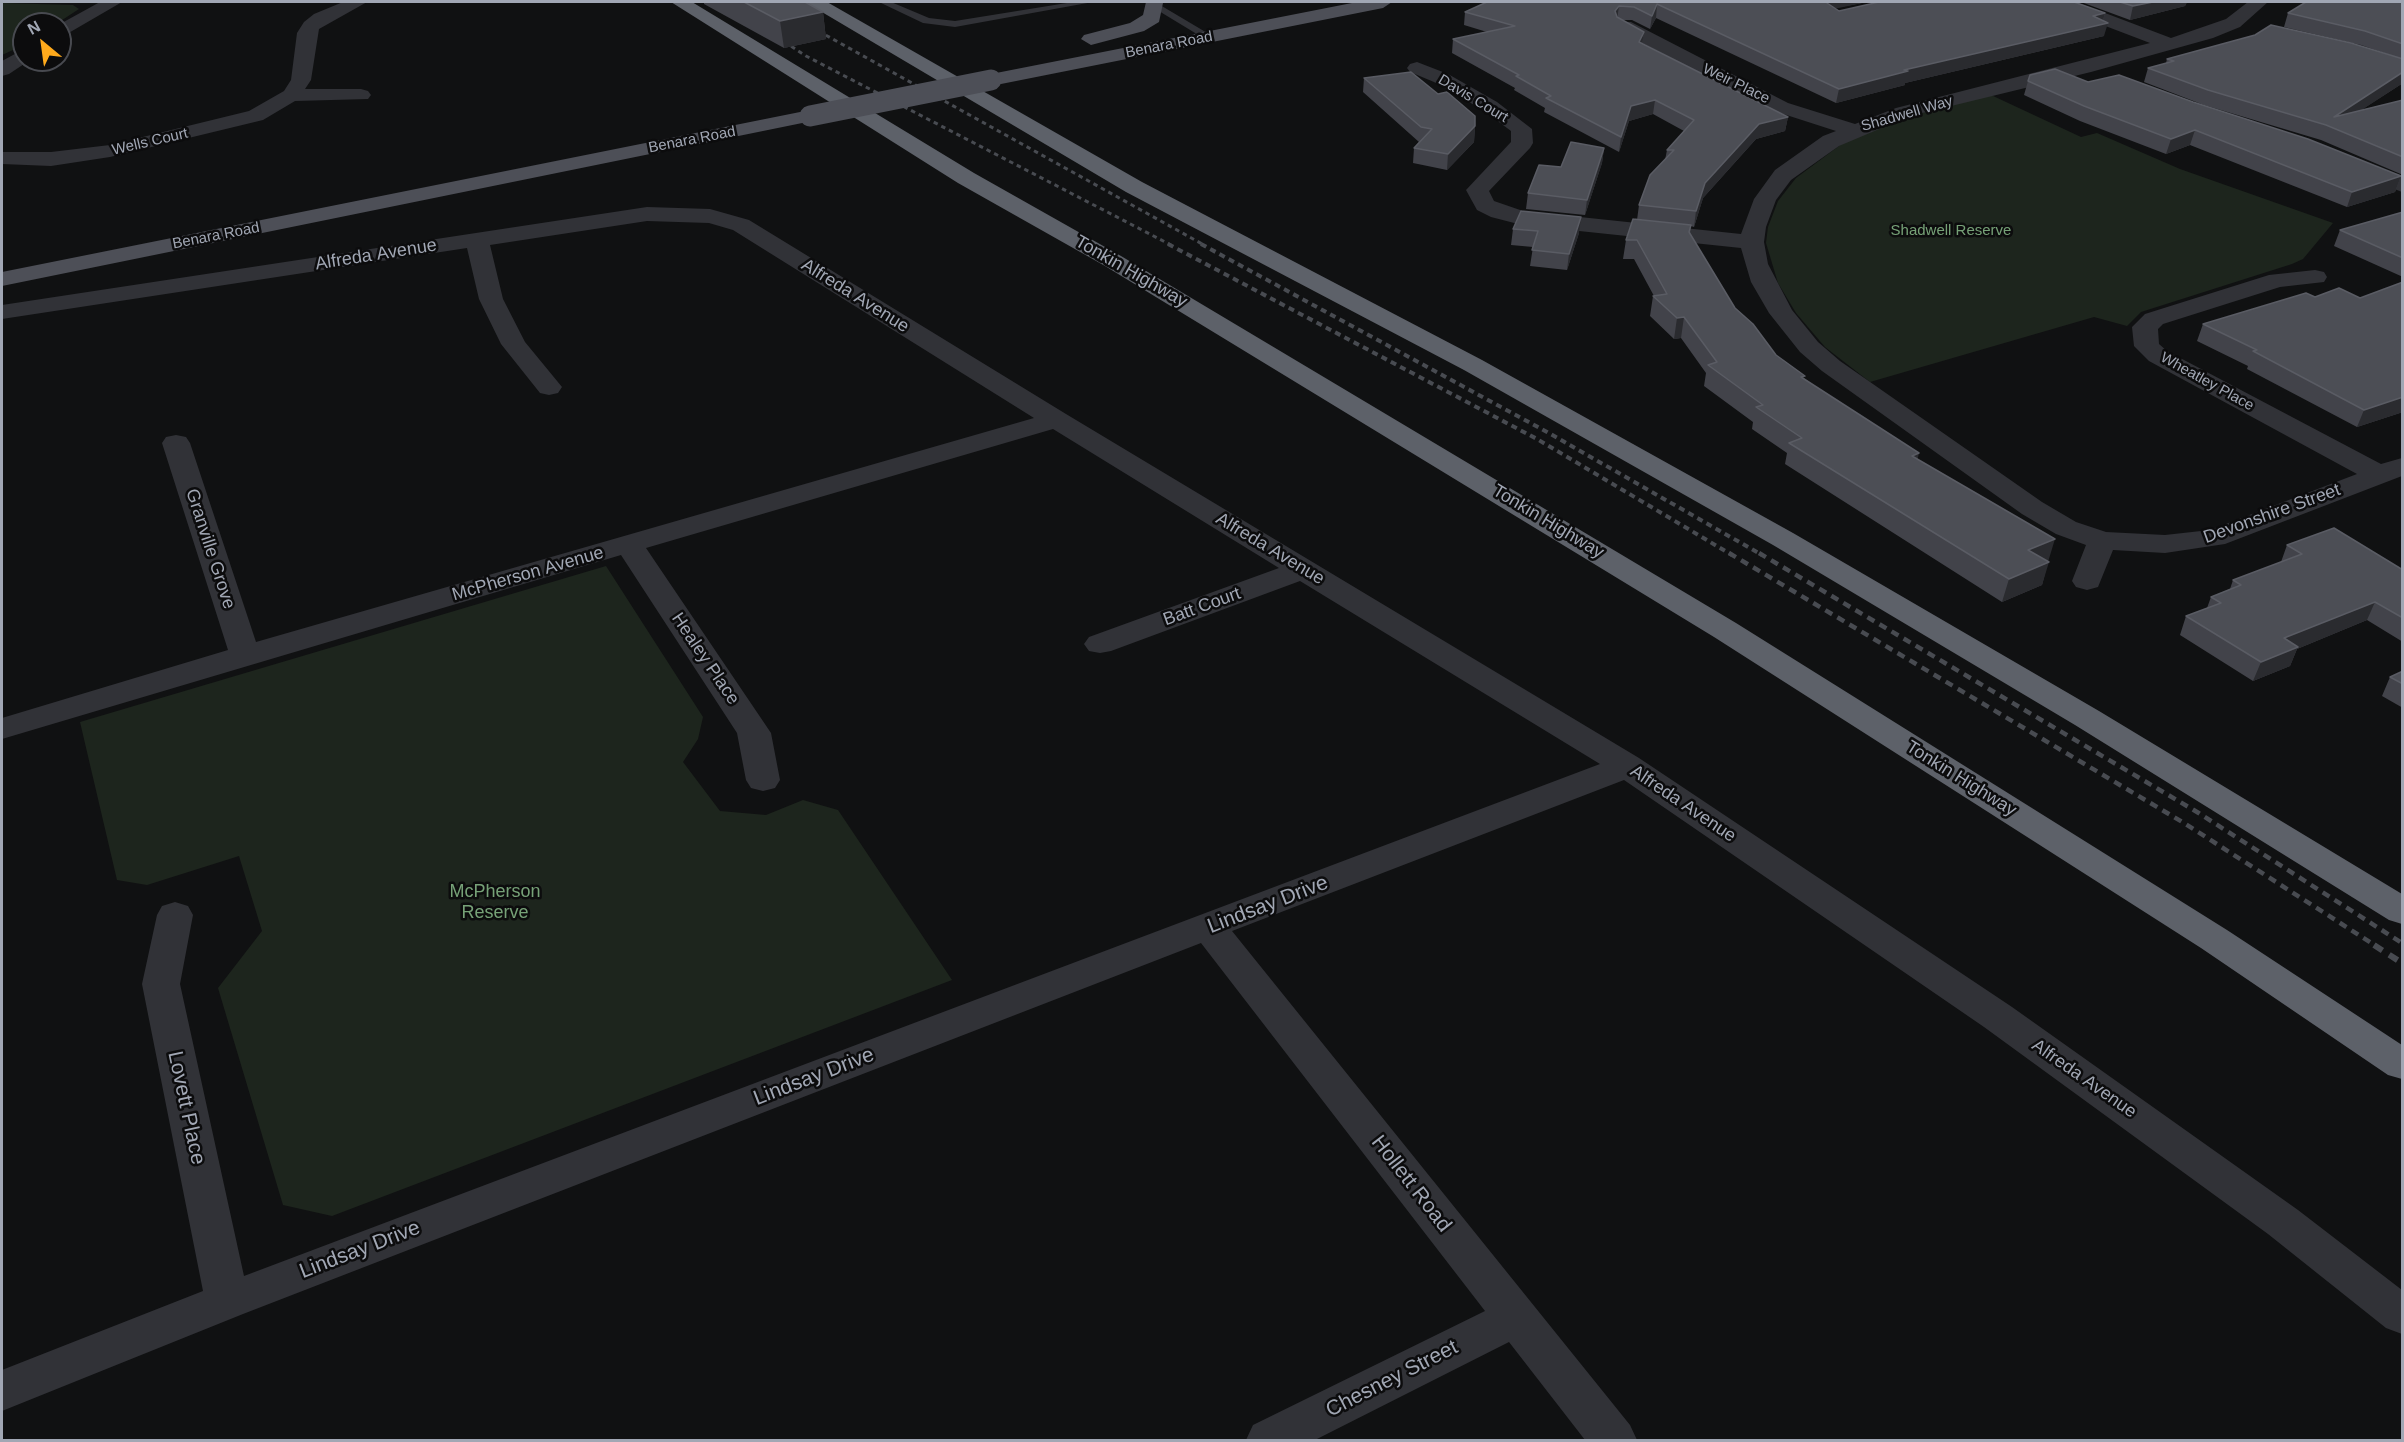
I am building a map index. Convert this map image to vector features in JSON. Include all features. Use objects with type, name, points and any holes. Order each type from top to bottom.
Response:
[{"type":"highway","name":"Tonkin Highway","points":[[680,2],[966,178],[1123,267],[1725,630],[2214,939],[2403,1064]]},
{"type":"highway","points":[[814,2],[1134,187],[1432,343],[1753,522],[2087,718],[2403,911]]},
{"type":"main road","points":[[1048,58],[1079,42],[1137,27],[1152,18],[1152,2]]},
{"type":"main road","name":"Benara Road","points":[[2,279],[1201,32],[1324,2]]},
{"type":"main road","name":"Benara Road","points":[[1201,32],[1357,2]]},
{"type":"main road","name":"Benara Road","points":[[984,76],[1048,58],[1383,2]]},
{"type":"main road","name":"Benara Road","points":[[2,259],[804,112]]},
{"type":"street","points":[[72,25],[113,2]]},
{"type":"street","points":[[291,95],[301,80],[307,33],[311,26],[321,18],[358,2]]},
{"type":"street","points":[[2060,2],[2169,44]]},
{"type":"street","name":"Shadwell Way","points":[[2102,541],[2066,528],[2032,508],[1824,359],[1793,328],[1772,299],[1763,282],[1752,242],[1754,227],[1765,199],[1783,175],[1814,151],[1852,130],[1903,112],[2084,68],[2244,25],[2259,2]]},
{"type":"street","name":"Weir Place","points":[[1624,26],[1781,107],[1852,130]]},
{"type":"street","name":"Davis Court","points":[[1417,68],[1441,78],[1490,106],[1521,129],[1522,143],[1477,190],[1485,205],[1499,212],[1522,218],[1752,242]]},
{"type":"street","points":[[2084,68],[2118,81]]},
{"type":"street","points":[[291,95],[361,95]]},
{"type":"street","name":"Wells Court","points":[[2,159],[51,159],[110,151],[256,116],[291,95]]},
{"type":"street","points":[[2342,160],[2403,185]]},
{"type":"street","name":"Alfreda Avenue","points":[[2,312],[647,214],[710,216],[741,225],[1056,420],[1627,766],[1998,1017],[2283,1222],[2403,1316]]},
{"type":"street","points":[[477,240],[491,299],[514,344],[549,387]]},
{"type":"street","name":"Wheatley Place","points":[[2315,277],[2278,280],[2154,320],[2145,327],[2147,346],[2158,356],[2391,471]]},
{"type":"street","name":"McPherson Avenue","points":[[2,729],[245,655],[1056,420]]},
{"type":"street","name":"Granville Grove","points":[[176,442],[245,655]]},
{"type":"street","name":"Devonshire Street","points":[[2102,541],[2165,544],[2215,538],[2391,471]]},
{"type":"street","points":[[2087,581],[2102,541]]},
{"type":"street","name":"Healey Place","points":[[629,545],[754,733],[763,780]]},
{"type":"street","name":"Batt Court","points":[[1100,644],[1304,569]]},
{"type":"street","name":"Lindsay Drive","points":[[2,1391],[227,1301],[1209,928],[1627,766]]},
{"type":"street","name":"Lovett Place","points":[[175,915],[160,984],[227,1301]]},
{"type":"street","name":"Hollett Road","points":[[1209,928],[1613,1440]]},
{"type":"street","name":"Chesney Street","points":[[1270,1440],[1515,1317]]},
{"type":"lane","points":[[884,2],[927,21],[955,24],[1088,2]]},
{"type":"lane","points":[[1152,2],[1201,32]]},
{"type":"green space","points":[[2,3],[73,5],[79,9],[72,14],[12,12],[12,50],[2,55]]},
{"type":"green space","name":"Shadwell Reserve","points":[[1991,95],[2081,137],[2097,133],[2180,169],[2333,223],[2303,259],[2141,312],[2127,326],[2094,317],[1870,382],[1825,347],[1796,313],[1778,283],[1766,243],[1768,227],[1778,201],[1796,178],[1843,143],[1913,115]]},
{"type":"green space","name":"McPherson Reserve","points":[[606,566],[703,717],[698,739],[683,762],[720,811],[766,815],[803,800],[838,810],[952,980],[332,1216],[283,1205],[218,988],[262,931],[239,856],[147,885],[117,880],[80,722]]},
{"type":"building","points":[[744,2],[805,2],[823,12],[780,21]]},
{"type":"building","points":[[1487,2],[1828,2],[1839,11],[1879,2],[2074,2],[2105,13],[2093,16],[2108,23],[1904,70],[1908,71],[1839,89],[1657,4],[1652,16],[1634,7],[1619,6],[1615,11],[1617,17],[1644,32],[1639,42],[1788,117],[1759,124],[1705,183],[1696,211],[1639,205],[1650,175],[1674,150],[1667,150],[1694,120],[1655,100],[1631,106],[1621,137],[1546,98],[1551,96],[1516,76],[1519,75],[1453,39],[1515,26],[1465,12]]},
{"type":"building","points":[[2120,2],[2153,2],[2133,6]]},
{"type":"building","points":[[2306,2],[2403,2],[2403,44],[2365,31],[2288,13]]},
{"type":"building","points":[[2271,25],[2351,43],[2403,59],[2403,72],[2334,117],[2403,100],[2403,157],[2326,125],[2208,90],[2148,68],[2174,61],[2167,59],[2255,35]]},
{"type":"building","points":[[2055,69],[2088,82],[2119,75],[2193,102],[2308,139],[2401,176],[2352,192],[2195,130],[2171,139],[2084,106],[2028,81],[2030,75]]},
{"type":"building","points":[[1411,72],[1438,94],[1447,92],[1475,116],[1475,126],[1448,154],[1414,148],[1432,129],[1421,127],[1364,78]]},
{"type":"building","points":[[1571,142],[1604,148],[1587,200],[1528,193],[1539,165],[1561,167]]},
{"type":"building","points":[[1521,211],[1581,217],[1569,254],[1532,250],[1538,231],[1513,229]]},
{"type":"building","points":[[2403,212],[2403,258],[2340,230]]},
{"type":"building","points":[[1633,219],[1691,225],[1689,232],[1735,308],[1753,324],[1776,355],[1805,376],[1801,377],[1919,453],[1912,456],[2055,539],[2028,550],[2049,562],[2009,579],[1789,443],[1802,438],[1756,407],[1763,405],[1708,365],[1717,362],[1684,317],[1677,318],[1653,296],[1667,294],[1637,240],[1626,240]]},
{"type":"building","points":[[2403,282],[2403,397],[2364,410],[2253,351],[2257,350],[2203,324],[2306,293],[2315,297],[2339,288],[2360,298]]},
{"type":"building","points":[[2334,528],[2403,570],[2403,618],[2375,602],[2284,638],[2298,647],[2261,662],[2186,616],[2221,603],[2211,597],[2241,585],[2233,580],[2302,554],[2287,545]]},
{"type":"building","points":[[2403,671],[2403,684],[2390,677]]},
{"type":"railway","points":[[811,27],[1204,245]]},
{"type":"railway","points":[[777,37],[806,56],[1171,245]]},
{"type":"railway","points":[[1168,244],[1537,439],[1732,555]]},
{"type":"railway","points":[[1201,244],[1547,432],[1762,555]]},
{"type":"railway","points":[[1729,553],[2184,823],[2376,946]]},
{"type":"railway","points":[[1759,553],[2197,812],[2402,943]]},
{"type":"railway","points":[[2374,945],[2402,963]]}]
